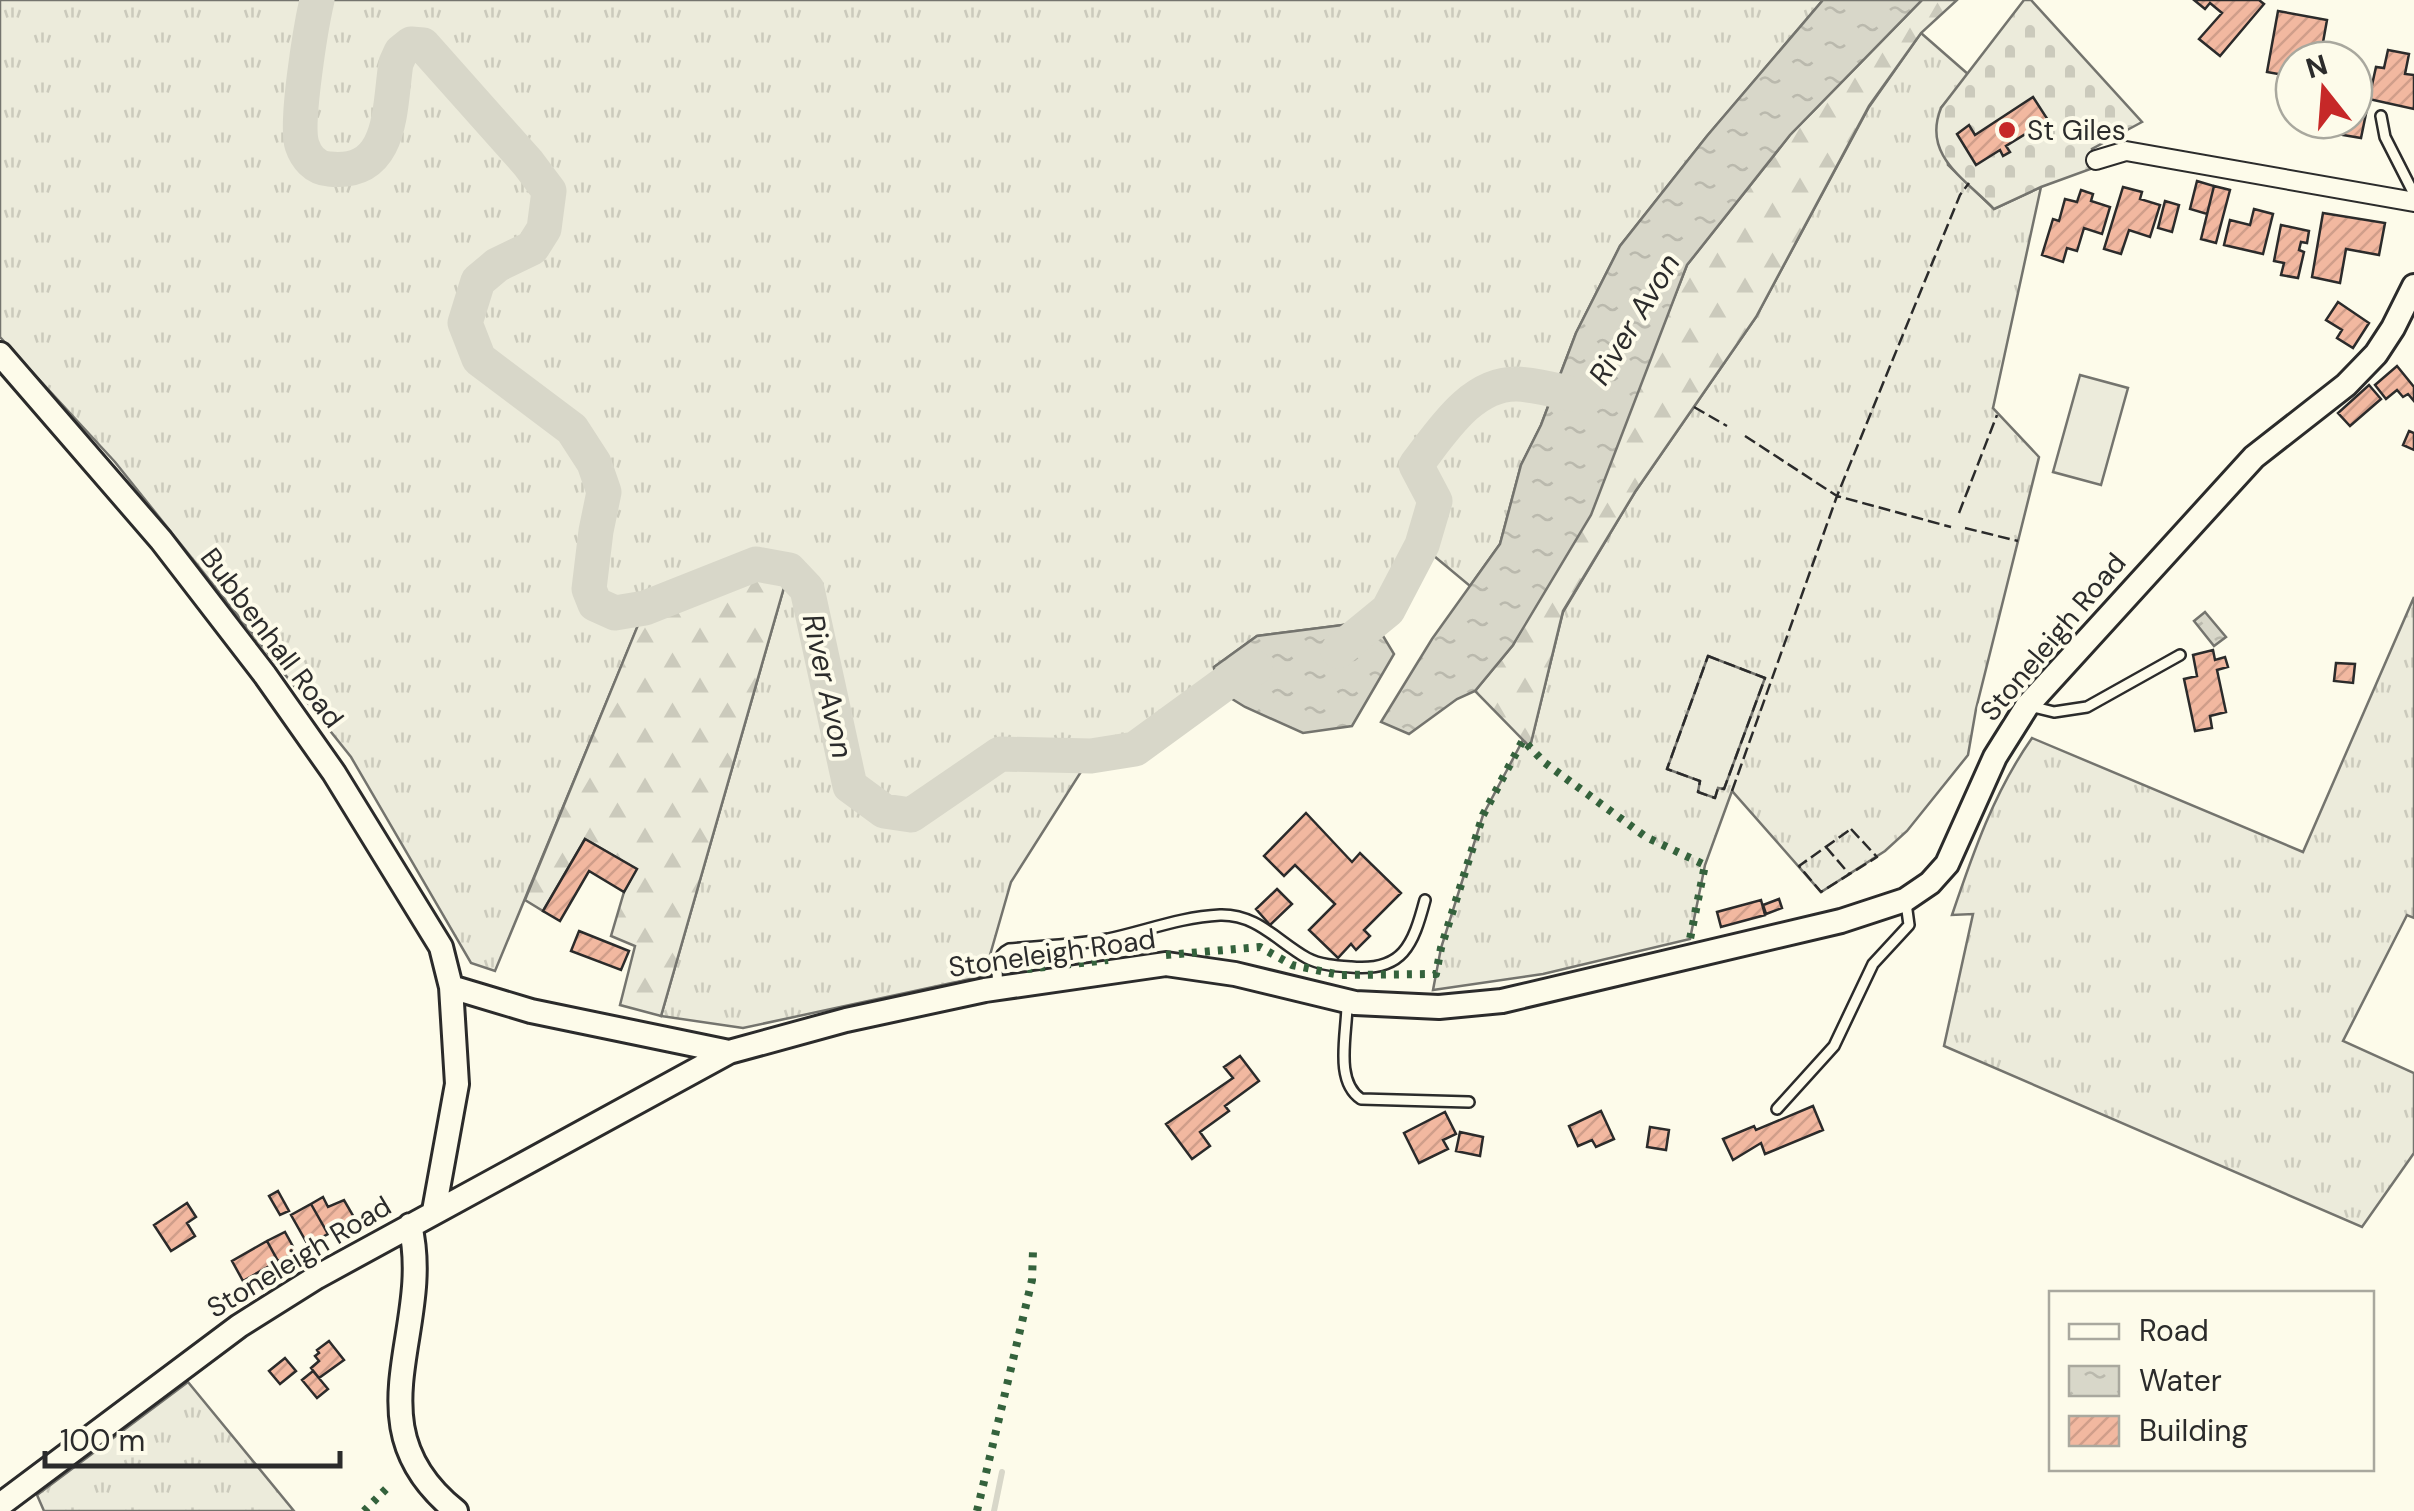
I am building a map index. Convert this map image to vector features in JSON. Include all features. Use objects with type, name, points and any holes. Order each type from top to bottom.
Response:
[{"type":"street","points":[[2096,160],[2126,151],[2414,202]]},
{"type":"street","name":"Stoneleigh Road","points":[[10,1505],[239,1326],[410,1224],[729,1052],[846,1020],[998,988],[1166,964],[1234,974],[1347,1002],[1439,1007],[1502,1001],[1841,921],[1905,900],[1947,864],[1995,757],[2027,706],[2254,457],[2346,385],[2376,354],[2394,328],[2414,286]]},
{"type":"street","name":"Bubbenhall Road","points":[[0,354],[162,540],[275,689],[334,773],[442,947],[451,987],[456,1084],[434,1211]]},
{"type":"street","points":[[451,987],[530,1010],[729,1052]]},
{"type":"street","points":[[410,1224],[416,1260],[399,1389],[400,1419],[406,1446],[420,1473],[456,1511]]},
{"type":"lane","points":[[2382,116],[2384,137],[2414,194]]},
{"type":"lane","points":[[2027,706],[2054,712],[2087,707],[2180,656]]},
{"type":"lane","points":[[998,988],[998,962],[1009,949],[1112,938],[1162,923],[1222,915],[1240,916],[1263,926],[1308,959],[1330,966],[1372,969],[1403,954],[1414,938],[1425,900]]},
{"type":"lane","points":[[1777,1110],[1834,1046],[1873,964],[1909,925],[1905,900]]},
{"type":"lane","points":[[1347,1002],[1344,1077],[1350,1092],[1361,1100],[1469,1102]]},
{"type":"green space","points":[[0,0],[1823,0],[1620,246],[1576,333],[1541,425],[1521,465],[1500,544],[1470,586],[1422,546],[1388,610],[1374,621],[1257,636],[1214,667],[1216,689],[1135,749],[1091,756],[1011,882],[984,976],[743,1028],[661,1016],[789,570],[756,564],[645,609],[495,971],[471,963],[351,757],[115,462],[0,337]]},
{"type":"green space","points":[[1922,0],[1957,0],[1921,33],[1869,106],[1756,317],[1635,492],[1563,611],[1530,747],[1475,691],[1513,645],[1643,376],[1687,265],[1790,135]]},
{"type":"green space","points":[[2024,0],[2031,0],[2142,122],[2092,149],[2096,167],[1994,209],[1949,165],[1937,139],[1937,125],[1941,108]]},
{"type":"green space","points":[[1921,33],[1969,75],[1941,108],[1948,165],[1994,209],[2041,187],[1993,408],[2039,457],[1968,755],[1907,831],[1885,851],[1821,892],[1732,791],[1705,865],[1690,939],[1543,974],[1433,990],[1441,948],[1483,815],[1523,740],[1530,746],[1563,612],[1635,492],[1756,317],[1869,107]]},
{"type":"green space","points":[[2080,375],[2128,388],[2101,485],[2053,472]]},
{"type":"green space","points":[[756,564],[789,570],[661,1016],[620,1005],[635,946],[611,936],[624,892],[636,869],[585,839],[543,911],[525,900],[645,608]]},
{"type":"green space","points":[[2414,597],[2414,918],[2407,915],[2343,1041],[2414,1073],[2414,1153],[2362,1227],[1944,1046],[1973,914],[1952,915],[1996,801],[2032,738],[2303,852]]},
{"type":"green space","points":[[1708,656],[1765,678],[1724,789],[1718,788],[1715,798],[1698,792],[1700,781],[1667,769]]},
{"type":"green space","points":[[188,1382],[294,1511],[44,1511],[37,1495]]},
{"type":"water","points":[[1823,0],[1922,0],[1790,135],[1687,265],[1591,515],[1513,645],[1475,691],[1457,699],[1409,734],[1381,722],[1432,639],[1500,544],[1521,465],[1541,425],[1576,333],[1620,246]]},
{"type":"water","points":[[2205,612],[2226,637],[2214,646],[2194,621]]},
{"type":"water","points":[[1374,621],[1394,654],[1352,726],[1303,733],[1216,689],[1214,667],[1257,636]]},
{"type":"building","points":[[2194,0],[2259,0],[2264,4],[2220,56],[2199,39],[2222,13],[2210,3],[2205,9]]},
{"type":"building","points":[[2278,11],[2327,20],[2323,40],[2274,40],[2274,73],[2267,72]]},
{"type":"building","points":[[2388,50],[2409,54],[2405,74],[2414,75],[2414,109],[2374,100],[2376,67],[2384,68]]},
{"type":"building","name":"St Giles","points":[[2033,97],[2048,120],[2006,146],[2010,152],[2003,156],[2000,150],[1976,165],[1957,134],[1969,125],[1975,135]]},
{"type":"building","points":[[2197,181],[2214,186],[2207,214],[2190,209]]},
{"type":"building","points":[[2214,186],[2230,190],[2216,243],[2201,239]]},
{"type":"building","points":[[2123,187],[2142,192],[2140,199],[2160,205],[2150,237],[2129,230],[2121,254],[2104,249]]},
{"type":"building","points":[[2081,190],[2093,194],[2091,201],[2110,207],[2102,234],[2084,228],[2077,251],[2067,248],[2063,262],[2042,255],[2053,219],[2059,221],[2065,199],[2077,202]]},
{"type":"building","points":[[2165,201],[2179,205],[2172,232],[2158,228]]},
{"type":"building","points":[[2254,209],[2273,214],[2263,254],[2224,245],[2230,220],[2250,225]]},
{"type":"building","points":[[2323,213],[2385,223],[2379,255],[2346,249],[2340,283],[2312,277]]},
{"type":"building","points":[[2281,225],[2309,231],[2307,243],[2301,242],[2299,250],[2304,252],[2298,278],[2281,275],[2284,263],[2274,261]]},
{"type":"building","points":[[2338,302],[2369,323],[2353,348],[2337,338],[2342,330],[2326,320]]},
{"type":"building","points":[[2397,366],[2414,387],[2414,401],[2397,390],[2386,399],[2375,385]]},
{"type":"building","points":[[2369,385],[2381,399],[2350,426],[2338,413]]},
{"type":"building","points":[[2409,431],[2414,433],[2414,450],[2403,445]]},
{"type":"building","points":[[2213,650],[2215,660],[2225,657],[2228,667],[2217,670],[2226,712],[2210,716],[2212,728],[2195,731],[2184,679],[2197,676],[2193,655]]},
{"type":"building","points":[[2336,663],[2355,664],[2353,683],[2334,681]]},
{"type":"building","points":[[1306,813],[1352,862],[1360,853],[1401,893],[1364,930],[1370,936],[1356,950],[1351,944],[1338,958],[1309,930],[1335,904],[1295,865],[1284,876],[1264,856]]},
{"type":"building","points":[[585,839],[637,869],[624,892],[589,871],[560,921],[543,911]]},
{"type":"building","points":[[1277,889],[1292,904],[1270,925],[1256,909]]},
{"type":"building","points":[[1779,899],[1782,908],[1766,914],[1763,905]]},
{"type":"building","points":[[1761,900],[1765,915],[1721,927],[1717,912]]},
{"type":"building","points":[[579,931],[629,951],[621,970],[571,951]]},
{"type":"building","points":[[1240,1056],[1259,1081],[1225,1106],[1229,1111],[1200,1132],[1210,1146],[1192,1159],[1166,1124],[1233,1078],[1224,1067]]},
{"type":"building","points":[[1813,1106],[1823,1130],[1765,1154],[1761,1143],[1733,1160],[1723,1139]]},
{"type":"building","points":[[1601,1111],[1614,1139],[1596,1147],[1592,1140],[1578,1146],[1569,1126]]},
{"type":"building","points":[[1445,1112],[1456,1134],[1443,1140],[1448,1149],[1419,1163],[1404,1133]]},
{"type":"building","points":[[1650,1127],[1669,1130],[1666,1150],[1647,1147]]},
{"type":"building","points":[[1460,1132],[1483,1137],[1480,1156],[1456,1151]]},
{"type":"building","points":[[278,1191],[289,1211],[280,1215],[269,1196]]},
{"type":"building","points":[[323,1197],[328,1207],[344,1200],[355,1219],[328,1234],[311,1204]]},
{"type":"building","points":[[187,1203],[196,1217],[187,1223],[195,1236],[171,1251],[154,1225]]},
{"type":"building","points":[[311,1204],[328,1234],[308,1245],[291,1215]]},
{"type":"building","points":[[285,1232],[296,1252],[278,1261],[267,1241]]},
{"type":"building","points":[[267,1241],[278,1261],[243,1281],[232,1261]]},
{"type":"building","points":[[329,1341],[344,1360],[319,1378],[311,1368],[319,1361],[315,1356],[317,1350]]},
{"type":"building","points":[[285,1358],[296,1371],[280,1384],[269,1371]]},
{"type":"building","points":[[313,1371],[328,1389],[317,1398],[302,1380]]},
{"type":"waterway","name":"River Avon","points":[[317,0],[300,134],[302,145],[315,164],[329,169],[350,168],[366,162],[377,150],[389,118],[396,63],[411,44],[423,45],[549,191],[544,229],[532,248],[497,265],[478,281],[465,323],[479,359],[572,429],[594,463],[604,492],[589,589],[595,604],[615,613],[645,608],[756,564],[789,570],[807,589],[850,786],[884,811],[911,815],[1000,754],[1091,756],[1135,749],[1246,668],[1255,668]]},
{"type":"waterway","name":"River Avon","points":[[1338,651],[1388,610],[1422,545],[1435,501],[1416,465],[1459,412],[1500,386],[1526,385],[1587,397],[1594,387]]},
{"type":"waterway","points":[[994,1511],[1002,1472]]},
{"type":"hedge","points":[[1166,955],[1260,947],[1292,965],[1340,975],[1436,974],[1483,815],[1523,740],[1545,763],[1646,837],[1705,865],[1690,939]]},
{"type":"hedge","points":[[1027,969],[1108,960]]},
{"type":"hedge","points":[[977,1511],[1032,1280],[1033,1251]]},
{"type":"hedge","points":[[364,1511],[386,1489]]},
{"type":"fence","points":[[1732,791],[1837,496],[1960,195],[1969,183]]},
{"type":"fence","points":[[1694,407],[1727,426]]},
{"type":"fence","points":[[1959,513],[1997,415]]},
{"type":"fence","points":[[1745,436],[1837,496],[1951,527]]},
{"type":"fence","points":[[1965,528],[2018,541]]},
{"type":"fence","points":[[1708,656],[1765,678],[1724,789],[1718,788],[1715,798],[1698,792],[1700,781],[1667,769],[1708,656]]},
{"type":"fence","points":[[1851,829],[1877,857],[1821,892],[1799,866],[1851,829]]},
{"type":"fence","points":[[1826,847],[1850,875]]},
{"type":"place","name":"St Giles","points":[[2007,130]]}]
